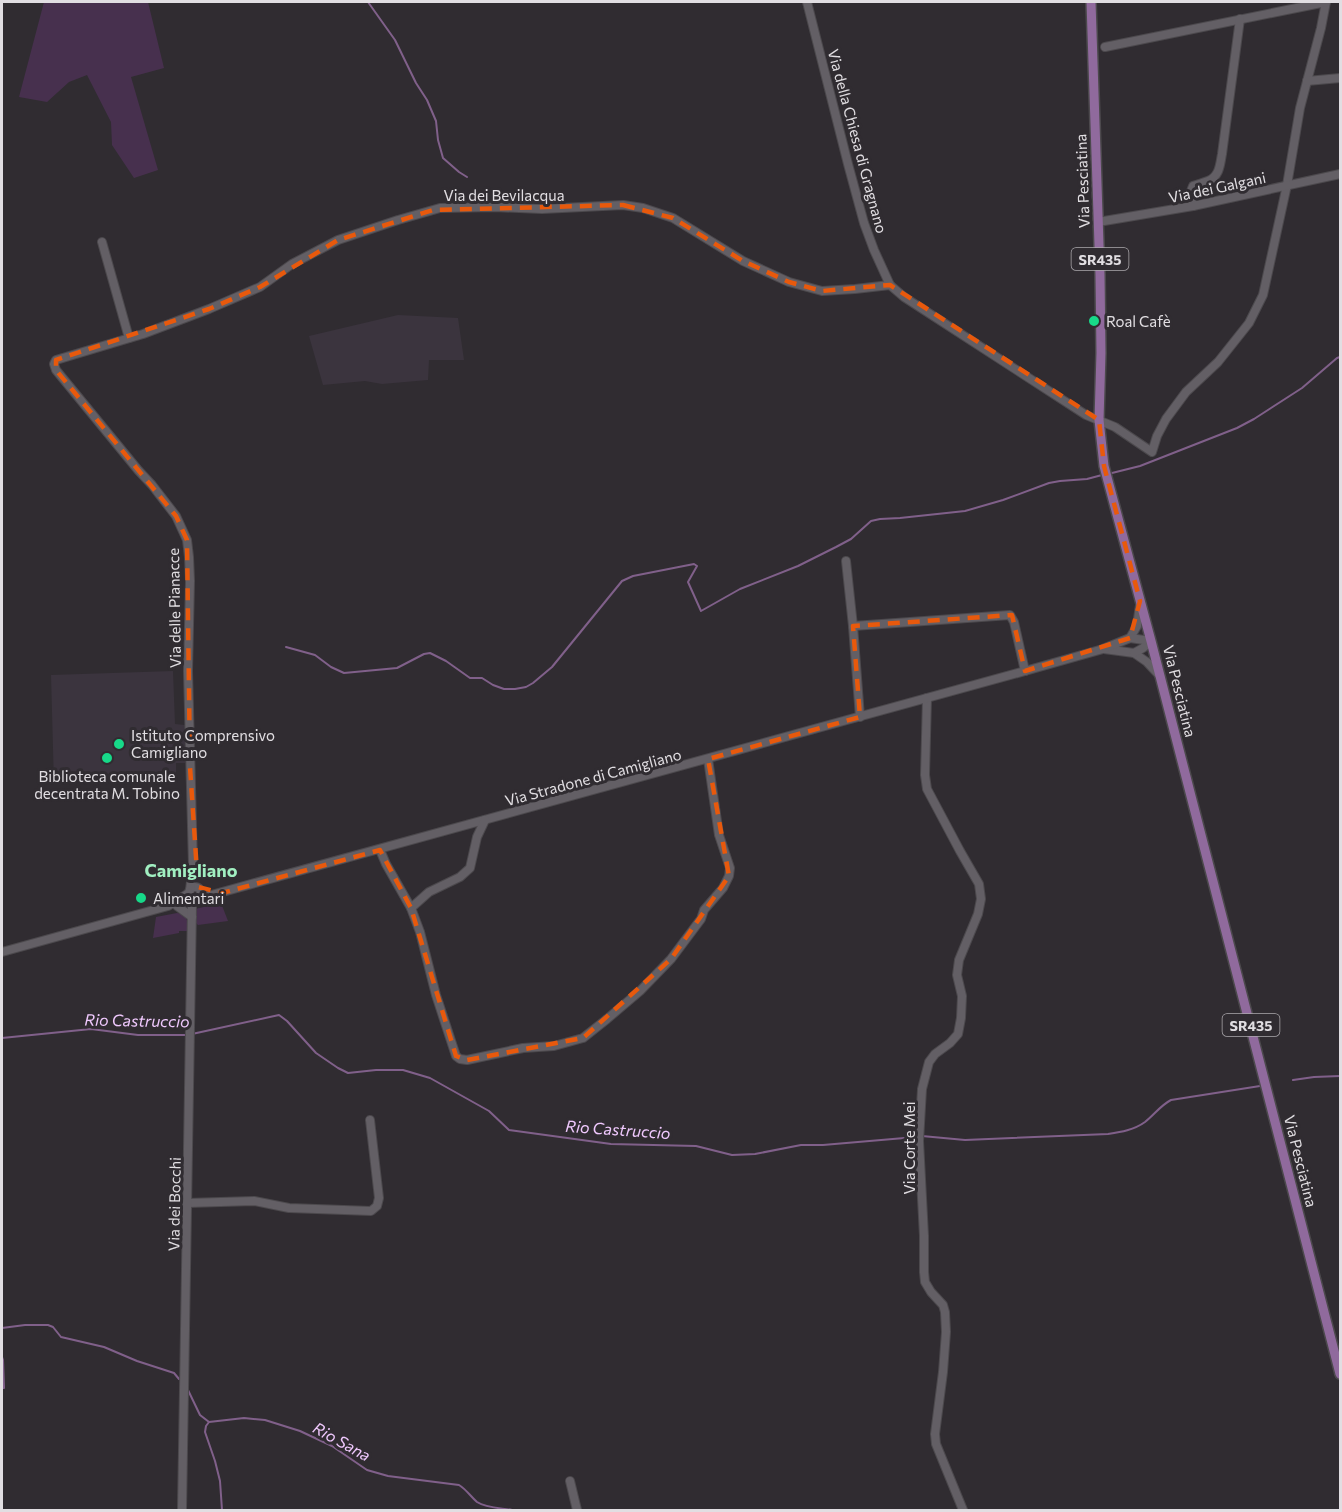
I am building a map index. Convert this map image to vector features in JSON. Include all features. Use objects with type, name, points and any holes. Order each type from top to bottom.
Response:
[{"type":"main road","name":"Via Pesciatina","points":[[1092,2],[1101,330],[1099,420],[1101,451],[1341,1374]]},
{"type":"street","name":"Via della Chiesa di Gragnano","points":[[807,2],[864,224],[890,285]]},
{"type":"street","points":[[890,285],[921,309],[1086,415],[1115,427],[1152,452],[1166,419],[1186,392],[1218,362],[1249,323],[1263,295],[1287,185],[1300,108],[1326,2],[1105,48]]},
{"type":"street","points":[[1192,206],[1193,186],[1211,180],[1218,172],[1240,19]]},
{"type":"street","points":[[1307,81],[1341,78]]},
{"type":"street","name":"Via dei Galgani","points":[[1098,222],[1192,206],[1341,174]]},
{"type":"street","name":"Via dei Bevilacqua","points":[[56,360],[129,338],[208,309],[260,287],[303,258],[338,240],[440,208],[542,209],[623,206],[644,208],[673,218],[743,261],[789,282],[822,291],[890,285]]},
{"type":"street","points":[[102,242],[129,338]]},
{"type":"street","name":"Via delle Pianacce","points":[[56,360],[54,364],[56,370],[176,516],[187,540],[190,581],[188,671],[194,894]]},
{"type":"street","points":[[846,561],[860,717]]},
{"type":"street","points":[[1130,638],[1137,626],[1140,601]]},
{"type":"street","points":[[853,626],[1010,615],[1014,622],[1025,671]]},
{"type":"street","name":"Via Stradone di Camigliano","points":[[172,906],[194,894],[222,892],[380,850],[1025,671],[1102,649],[1130,638],[1151,641]]},
{"type":"street","points":[[1151,641],[1134,653],[1160,676]]},
{"type":"street","name":"Via Stradone di Camigliano","points":[[1102,649],[1134,653]]},
{"type":"street","name":"Via Corte Mei","points":[[927,698],[925,775],[927,789],[979,884],[981,899],[978,914],[959,960],[957,975],[962,996],[961,1018],[957,1034],[928,1062],[922,1089],[919,1141],[924,1272],[931,1292],[943,1305],[945,1312],[946,1332],[935,1434],[936,1444],[963,1510]]},
{"type":"street","points":[[380,850],[411,908],[420,932],[436,995],[456,1056],[467,1060],[523,1048],[554,1046],[583,1038],[640,991],[671,959],[701,919],[704,910],[723,888],[729,876],[730,868],[719,835],[708,759]]},
{"type":"street","points":[[411,908],[429,892],[460,877],[470,868],[477,837],[485,820]]},
{"type":"street","name":"Via dei Bocchi","points":[[182,1510],[194,894]]},
{"type":"street","points":[[2,952],[172,906],[192,917]]},
{"type":"street","points":[[187,1203],[254,1201],[289,1208],[371,1211],[377,1206],[379,1198],[370,1120]]},
{"type":"street","points":[[570,1481],[577,1510]]},
{"type":"highlighted area","points":[[623,205],[673,218],[743,261],[789,282],[822,291],[890,285],[1099,420],[1104,466],[1140,601],[1130,638],[1025,671],[1012,615],[853,626],[860,717],[708,759],[729,876],[671,959],[583,1038],[467,1060],[456,1056],[411,908],[380,850],[222,893],[198,887],[190,767],[187,540],[176,516],[56,370],[56,360],[209,309],[260,287],[338,240],[433,210]]},
{"type":"shaded area","points":[[44,2],[148,2],[164,68],[131,77],[158,170],[134,178],[112,145],[111,122],[87,75],[69,82],[47,102],[19,97]]},
{"type":"shaded area","points":[[398,315],[458,318],[464,360],[429,360],[428,380],[382,384],[365,381],[323,385],[309,336]]},
{"type":"shaded area","name":"Istituto Comprensivo Camigliano","points":[[173,671],[175,724],[185,725],[185,763],[176,763],[176,775],[54,785],[51,675]]},
{"type":"shaded area","points":[[221,903],[228,921],[198,925],[195,922],[195,909]]},
{"type":"shaded area","points":[[184,914],[188,931],[153,938],[156,917]]},
{"type":"waterway","points":[[368,2],[395,40],[427,100],[436,121],[443,158],[467,177]]},
{"type":"waterway","points":[[1108,474],[1140,466],[1237,428],[1302,388],[1340,357]]},
{"type":"waterway","points":[[286,647],[315,655],[344,673],[397,668],[430,653],[470,678],[482,678],[504,689],[526,687],[552,667],[622,581],[633,576],[694,564],[697,566],[688,582],[701,611],[740,589],[798,566],[836,547],[851,539],[871,521],[965,511],[1049,483],[1102,475]]},
{"type":"waterway","name":"Rio Castruccio","points":[[192,1034],[279,1015],[316,1053],[338,1068],[348,1073],[403,1070],[430,1078],[489,1111],[509,1130],[611,1144],[696,1146],[732,1155],[755,1154],[801,1145],[916,1137]]},
{"type":"waterway","name":"Rio Castruccio","points":[[2,1038],[91,1029],[138,1035],[187,1035]]},
{"type":"waterway","name":"Rio Castruccio","points":[[1293,1080],[1340,1076]]},
{"type":"waterway","name":"Rio Castruccio","points":[[922,1136],[965,1140],[1108,1134],[1141,1125],[1171,1100],[1260,1086]]},
{"type":"waterway","points":[[2,1328],[48,1325],[53,1327],[61,1337],[104,1347],[174,1373],[179,1379]]},
{"type":"waterway","points":[[2,1357],[4,1388],[2,1388]]},
{"type":"waterway","points":[[187,1388],[200,1415],[209,1422]]},
{"type":"waterway","name":"Rio Sana","points":[[222,1510],[220,1481],[205,1432],[206,1426],[209,1422],[244,1418],[265,1420],[300,1431],[332,1446],[367,1470],[388,1476],[459,1485],[481,1504],[512,1510]]},
{"type":"place","name":"Roal Cafè","points":[[1094,321]]},
{"type":"place","name":"Istituto Comprensivo Camigliano","points":[[119,744]]},
{"type":"place","name":"Biblioteca comunale decentrata M. Tobino","points":[[107,758]]},
{"type":"place","name":"Alimentari","points":[[141,898]]},
{"type":"district","name":"Camigliano","points":[[191,870]]}]
